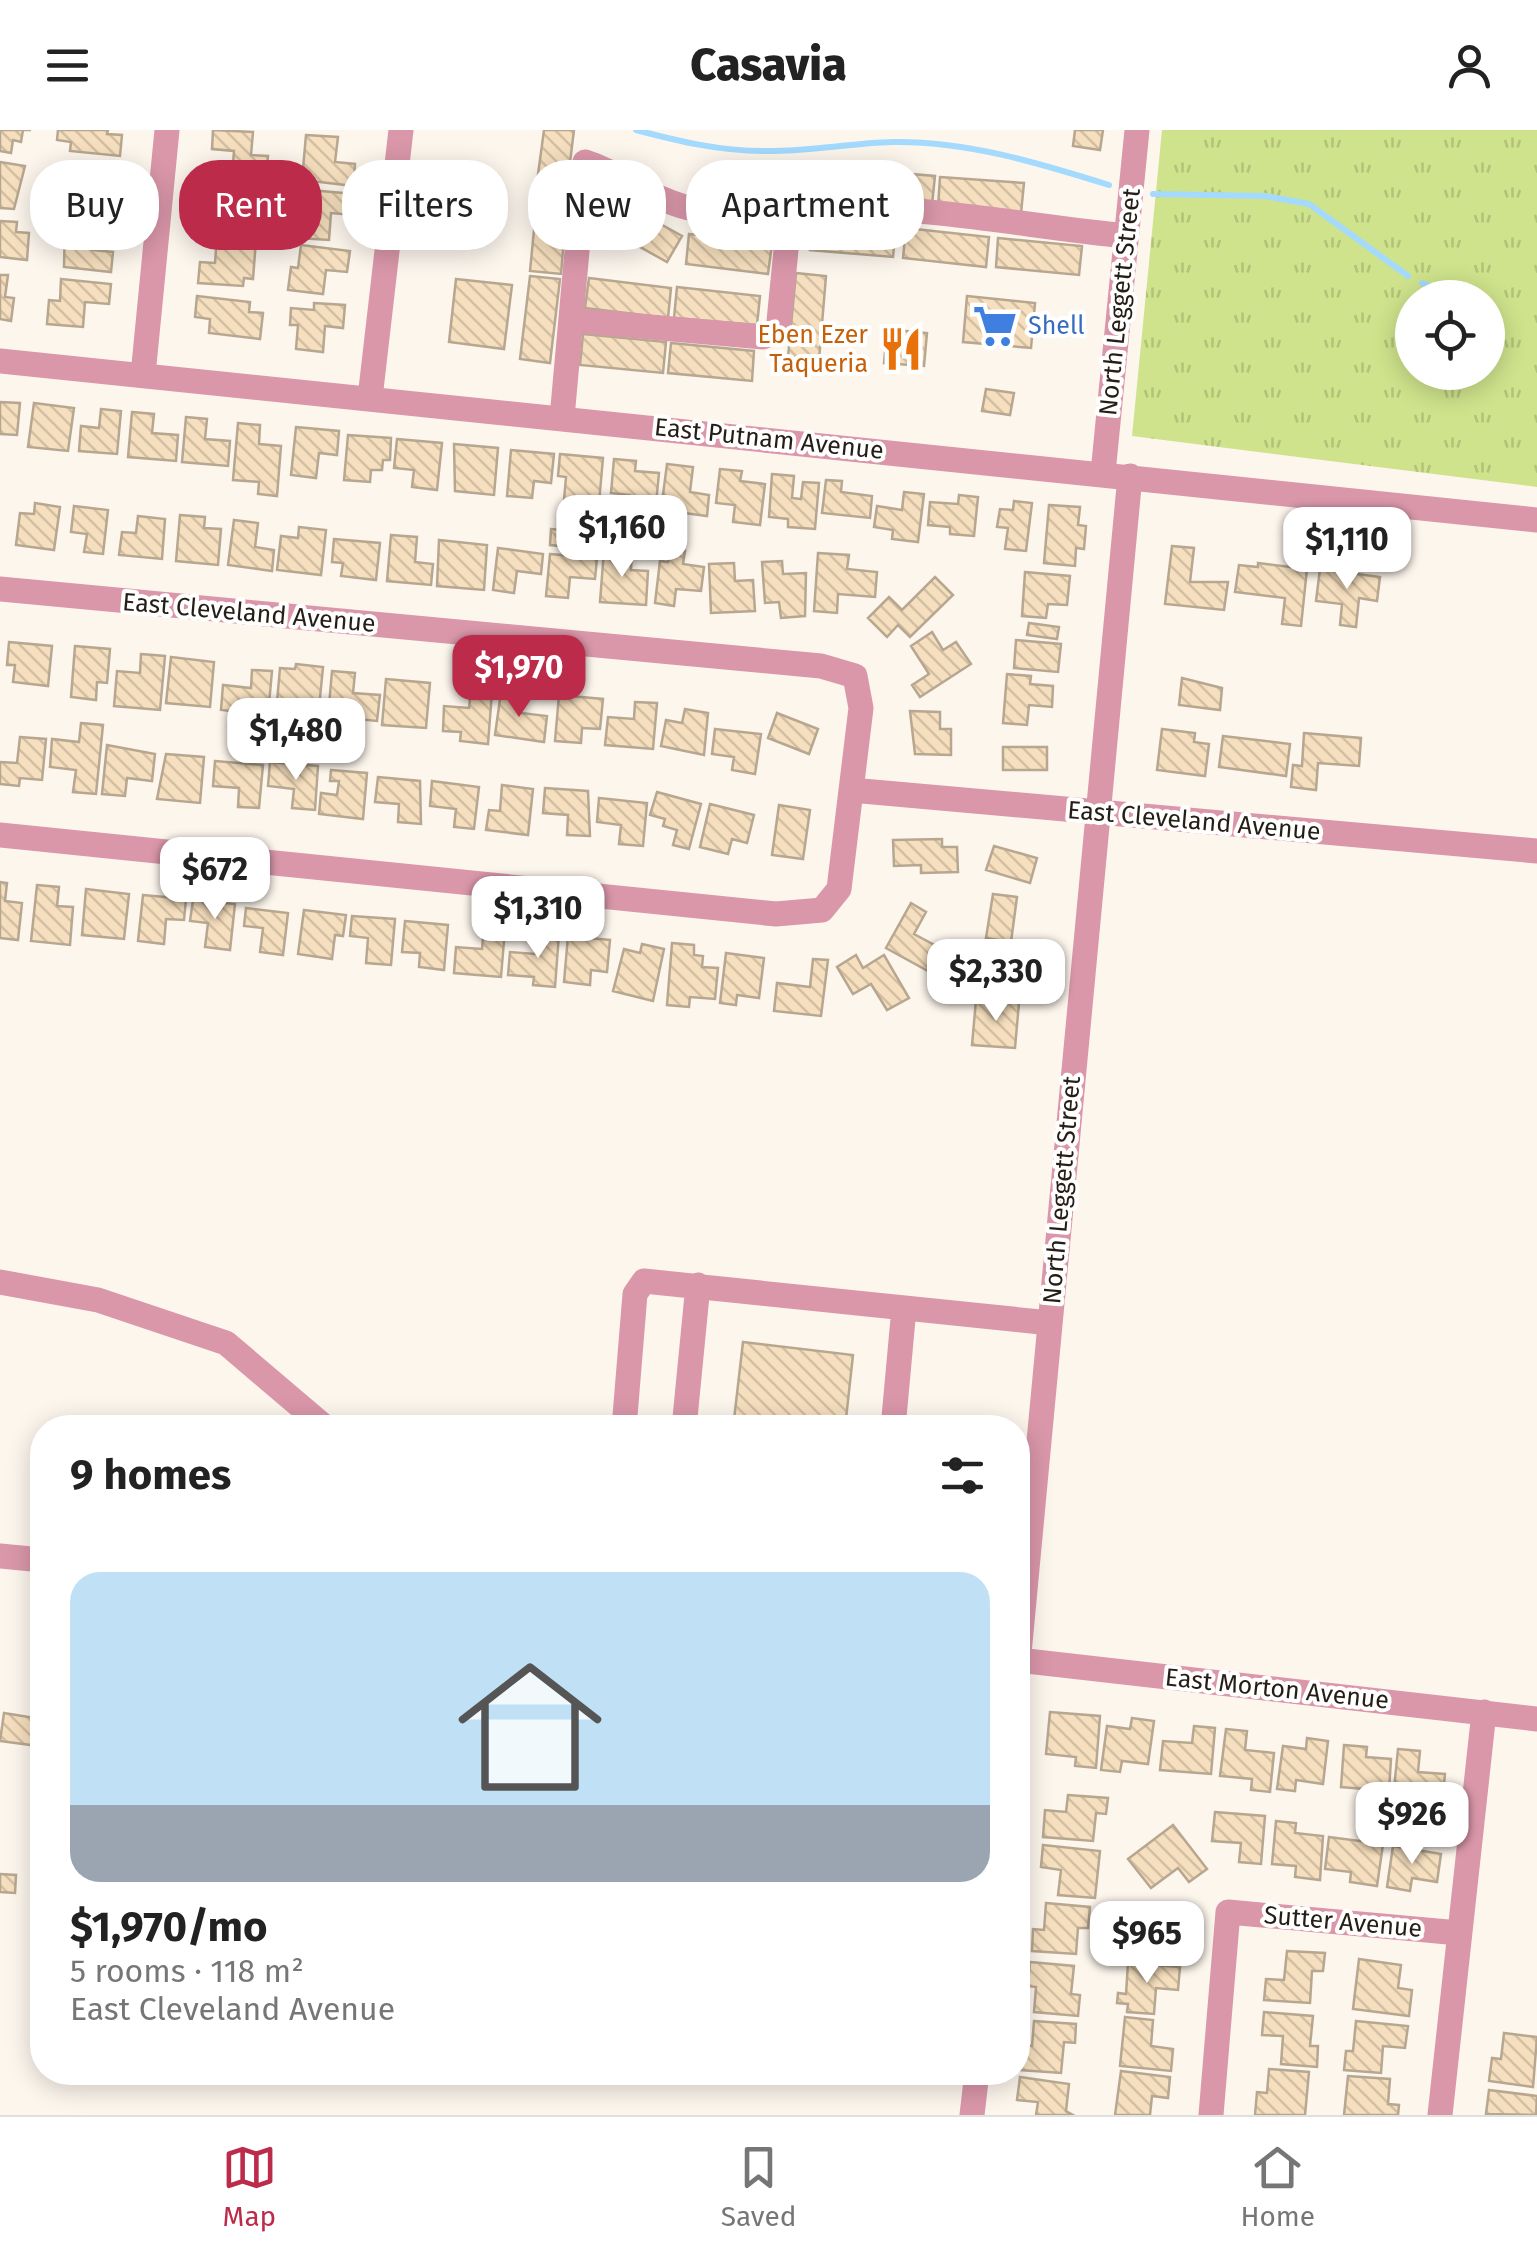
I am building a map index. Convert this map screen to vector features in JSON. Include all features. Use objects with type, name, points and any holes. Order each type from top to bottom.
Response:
[{"type":"street","points":[[142,375],[167,130]]},
{"type":"street","points":[[370,398],[401,130]]},
{"type":"street","name":"North Leggett Street","points":[[1104,474],[1137,130]]},
{"type":"street","points":[[562,418],[586,162],[610,170],[653,196],[686,206]]},
{"type":"street","points":[[924,215],[1126,236]]},
{"type":"street","points":[[571,320],[763,336],[778,330],[786,250]]},
{"type":"street","name":"East Putnam Avenue","points":[[0,360],[1537,520]]},
{"type":"street","name":"North Leggett Street","points":[[1030,1534],[1130,476]]},
{"type":"street","name":"East Cleveland Avenue","points":[[0,589],[801,664],[855,676],[861,708],[850,790],[1537,851]]},
{"type":"street","points":[[0,835],[776,914],[822,910],[839,889],[850,790]]},
{"type":"street","points":[[625,1415],[637,1287],[644,1281],[1050,1323]]},
{"type":"street","points":[[0,1282],[98,1300],[226,1344],[311,1415]]},
{"type":"street","points":[[685,1415],[698,1286]]},
{"type":"street","points":[[894,1415],[904,1308]]},
{"type":"street","points":[[0,1556],[30,1559]]},
{"type":"street","name":"East Morton Avenue","points":[[1030,1662],[1537,1719]]},
{"type":"street","points":[[1440,2115],[1484,1712]]},
{"type":"street","name":"Sutter Avenue","points":[[1211,2115],[1228,1912],[1459,1932]]},
{"type":"street","points":[[972,2115],[975,2085]]},
{"type":"green space","points":[[1162,130],[1537,130],[1537,487],[1132,436]]},
{"type":"building","points":[[0,130],[23,130],[21,142],[13,140],[11,153],[0,151]]},
{"type":"building","points":[[58,130],[108,130],[107,134],[122,135],[120,156],[70,151],[71,142],[57,140]]},
{"type":"building","points":[[213,130],[253,132],[251,155],[268,156],[268,160],[233,160],[234,151],[212,149]]},
{"type":"building","points":[[544,130],[574,130],[570,160],[540,160]]},
{"type":"building","points":[[1075,130],[1103,130],[1100,150],[1073,146]]},
{"type":"building","points":[[306,135],[338,137],[335,162],[342,163],[342,185],[322,182],[322,160],[304,160]]},
{"type":"building","points":[[0,162],[25,166],[14,209],[0,208]]},
{"type":"building","points":[[924,175],[935,176],[932,205],[924,204]]},
{"type":"building","points":[[940,177],[1024,183],[1021,213],[938,207]]},
{"type":"building","points":[[322,191],[342,193],[342,214],[331,213],[329,240],[322,240]]},
{"type":"building","points":[[0,221],[17,222],[16,232],[29,233],[27,260],[0,257]]},
{"type":"building","points":[[666,227],[682,236],[667,262],[645,250],[666,250]]},
{"type":"building","points":[[924,230],[989,237],[986,267],[903,258],[904,250],[924,250]]},
{"type":"building","points":[[998,238],[1082,246],[1079,275],[996,267]]},
{"type":"building","points":[[64,250],[113,252],[111,272],[64,267]]},
{"type":"building","points":[[216,250],[255,250],[253,279],[244,278],[243,286],[198,283],[200,262],[215,263]]},
{"type":"building","points":[[300,250],[350,251],[347,272],[326,270],[323,294],[288,290],[291,267],[298,268]]},
{"type":"building","points":[[532,250],[563,250],[561,274],[530,271]]},
{"type":"building","points":[[687,250],[771,250],[768,274],[686,264]]},
{"type":"building","points":[[810,250],[894,250],[893,257]]},
{"type":"building","points":[[796,273],[826,276],[819,360],[788,357]]},
{"type":"building","points":[[0,275],[8,275],[5,297],[14,298],[11,321],[0,319]]},
{"type":"building","points":[[530,276],[560,279],[550,363],[520,359]]},
{"type":"building","points":[[589,278],[671,288],[668,318],[585,308]]},
{"type":"building","points":[[61,279],[111,284],[109,304],[85,302],[83,327],[47,324],[49,300],[60,301]]},
{"type":"building","points":[[456,279],[512,285],[504,349],[449,342]]},
{"type":"building","points":[[677,287],[760,296],[757,325],[674,318]]},
{"type":"building","points":[[197,296],[250,302],[249,312],[263,313],[260,339],[209,333],[210,319],[195,317]]},
{"type":"building","points":[[967,296],[1035,303],[1031,348],[963,342]]},
{"type":"building","points":[[314,303],[345,305],[343,328],[325,326],[323,352],[296,349],[298,325],[290,325],[291,308],[314,310]]},
{"type":"building","points":[[887,329],[927,333],[924,366],[884,363]]},
{"type":"building","points":[[583,334],[666,342],[663,373],[580,365]]},
{"type":"building","points":[[671,343],[754,351],[752,381],[668,373]]},
{"type":"building","points":[[986,389],[1014,393],[1010,415],[982,411]]},
{"type":"building","points":[[0,402],[20,403],[17,435],[0,434]]},
{"type":"building","points":[[34,403],[74,408],[68,451],[28,447]]},
{"type":"building","points":[[101,409],[121,411],[117,454],[79,451],[81,426],[99,428]]},
{"type":"building","points":[[132,412],[154,414],[152,433],[178,435],[176,461],[128,457]]},
{"type":"building","points":[[186,417],[207,419],[205,439],[230,441],[228,466],[182,462]]},
{"type":"building","points":[[238,423],[260,425],[259,444],[281,446],[277,496],[258,494],[259,482],[233,480]]},
{"type":"building","points":[[296,427],[339,431],[337,455],[319,453],[316,478],[291,475]]},
{"type":"building","points":[[348,435],[391,438],[390,460],[383,460],[382,470],[371,470],[370,482],[344,480]]},
{"type":"building","points":[[397,439],[442,443],[437,490],[412,487],[414,470],[394,468]]},
{"type":"building","points":[[454,444],[498,448],[494,495],[455,491]]},
{"type":"building","points":[[511,450],[554,454],[551,483],[534,481],[532,498],[507,496]]},
{"type":"building","points":[[560,454],[603,458],[599,503],[564,500],[566,477],[558,476]]},
{"type":"building","points":[[614,459],[636,461],[635,471],[659,473],[655,514],[628,512],[630,495],[611,493]]},
{"type":"building","points":[[667,464],[693,467],[690,492],[709,495],[707,516],[661,510]]},
{"type":"building","points":[[720,469],[742,471],[740,481],[765,484],[760,525],[733,522],[735,505],[716,503]]},
{"type":"building","points":[[772,474],[794,476],[792,498],[801,499],[803,482],[819,483],[815,529],[788,527],[788,519],[769,517]]},
{"type":"building","points":[[826,480],[842,481],[841,492],[872,496],[870,518],[822,513]]},
{"type":"building","points":[[904,492],[924,494],[918,542],[892,539],[893,530],[874,527],[877,506],[902,510]]},
{"type":"building","points":[[959,495],[978,497],[974,536],[950,534],[950,527],[928,525],[930,502],[958,504]]},
{"type":"building","points":[[1014,501],[1032,503],[1026,551],[1005,549],[1008,528],[997,527],[1000,509],[1013,510]]},
{"type":"building","points":[[35,503],[60,507],[54,550],[16,545],[20,513],[34,514]]},
{"type":"building","points":[[1049,505],[1080,507],[1078,525],[1086,526],[1084,549],[1076,548],[1075,566],[1044,563]]},
{"type":"building","points":[[74,506],[108,510],[103,554],[84,552],[87,534],[71,532]]},
{"type":"building","points":[[180,515],[205,517],[204,528],[221,529],[218,565],[176,561]]},
{"type":"building","points":[[138,516],[165,519],[162,559],[119,555],[122,532],[136,533]]},
{"type":"building","points":[[234,520],[258,523],[255,547],[274,550],[272,571],[228,565]]},
{"type":"building","points":[[299,527],[326,530],[321,575],[277,570],[281,536],[298,538]]},
{"type":"building","points":[[551,529],[584,532],[582,548],[550,545]]},
{"type":"building","points":[[391,535],[417,537],[415,562],[433,564],[431,585],[387,581]]},
{"type":"building","points":[[334,539],[380,543],[376,580],[341,576],[343,563],[332,562]]},
{"type":"building","points":[[439,540],[487,545],[484,590],[437,586]]},
{"type":"building","points":[[1172,546],[1194,548],[1190,582],[1228,582],[1224,610],[1165,604]]},
{"type":"building","points":[[498,548],[543,554],[541,574],[517,571],[514,593],[493,590]]},
{"type":"building","points":[[604,550],[632,552],[631,570],[648,571],[646,605],[600,602]]},
{"type":"building","points":[[670,550],[685,551],[683,564],[704,567],[701,591],[676,589],[674,606],[655,603],[660,561],[668,562]]},
{"type":"building","points":[[818,553],[849,555],[847,569],[877,572],[875,597],[838,594],[837,613],[814,611]]},
{"type":"building","points":[[550,554],[597,558],[595,579],[570,577],[568,598],[546,596]]},
{"type":"building","points":[[782,561],[783,574],[806,573],[805,616],[781,618],[779,602],[765,603],[762,562]]},
{"type":"building","points":[[734,563],[735,581],[753,580],[755,611],[711,613],[709,564]]},
{"type":"building","points":[[1258,563],[1307,569],[1301,626],[1282,624],[1285,598],[1235,592],[1239,565],[1258,567]]},
{"type":"building","points":[[1320,569],[1380,577],[1377,601],[1359,598],[1356,627],[1340,625],[1342,604],[1316,601]]},
{"type":"building","points":[[1025,572],[1070,576],[1067,605],[1048,604],[1046,618],[1022,616]]},
{"type":"building","points":[[935,577],[953,595],[910,637],[898,625],[887,637],[868,618],[889,597],[902,610]]},
{"type":"building","points":[[1029,623],[1059,627],[1057,639],[1027,635]]},
{"type":"building","points":[[932,632],[943,650],[956,642],[971,664],[920,697],[912,685],[929,674],[911,646]]},
{"type":"building","points":[[1016,640],[1061,644],[1058,672],[1014,668]]},
{"type":"building","points":[[9,642],[52,646],[48,686],[13,682],[15,665],[7,665]]},
{"type":"building","points":[[75,646],[110,649],[107,683],[97,682],[96,700],[71,697]]},
{"type":"building","points":[[141,654],[165,656],[160,710],[114,706],[117,671],[140,673]]},
{"type":"building","points":[[171,657],[214,662],[210,707],[166,703]]},
{"type":"building","points":[[296,664],[323,667],[318,718],[276,713],[280,668],[295,669]]},
{"type":"building","points":[[252,670],[272,671],[268,715],[221,710],[223,685],[251,688]]},
{"type":"building","points":[[332,671],[355,673],[353,693],[380,695],[377,721],[357,719],[354,742],[326,740]]},
{"type":"building","points":[[1007,674],[1031,676],[1030,684],[1053,686],[1052,707],[1029,705],[1027,725],[1003,723]]},
{"type":"building","points":[[1182,678],[1222,688],[1220,710],[1179,705]]},
{"type":"building","points":[[386,679],[430,683],[426,728],[382,725]]},
{"type":"building","points":[[471,691],[492,692],[488,744],[460,741],[461,732],[443,731],[444,706],[469,708]]},
{"type":"building","points":[[501,692],[523,695],[521,713],[547,716],[544,742],[495,735]]},
{"type":"building","points":[[559,695],[603,699],[600,729],[582,728],[581,743],[555,741]]},
{"type":"building","points":[[635,702],[657,703],[653,749],[605,745],[608,717],[634,719]]},
{"type":"building","points":[[685,709],[708,713],[704,755],[661,746],[666,720],[682,723]]},
{"type":"building","points":[[910,711],[940,712],[940,729],[951,729],[951,755],[915,754]]},
{"type":"building","points":[[777,713],[818,729],[809,754],[768,738]]},
{"type":"building","points":[[81,723],[103,725],[96,794],[73,792],[76,770],[50,767],[52,739],[79,742]]},
{"type":"building","points":[[715,729],[761,734],[755,774],[732,770],[734,757],[712,754]]},
{"type":"building","points":[[1162,729],[1195,733],[1194,742],[1209,744],[1205,776],[1157,770]]},
{"type":"building","points":[[1304,733],[1361,738],[1359,766],[1318,763],[1316,790],[1291,787],[1293,765],[1302,766]]},
{"type":"building","points":[[1223,736],[1290,744],[1286,776],[1219,767]]},
{"type":"building","points":[[20,737],[46,739],[42,780],[20,778],[19,786],[0,784],[0,762],[17,763]]},
{"type":"building","points":[[107,745],[155,754],[152,781],[127,778],[125,796],[102,794]]},
{"type":"building","points":[[1003,747],[1047,747],[1047,770],[1003,770]]},
{"type":"building","points":[[166,754],[204,757],[200,803],[157,799]]},
{"type":"building","points":[[215,761],[263,765],[259,808],[238,807],[239,788],[213,786]]},
{"type":"building","points":[[270,762],[318,766],[315,810],[292,808],[294,789],[268,786]]},
{"type":"building","points":[[331,770],[367,773],[363,819],[319,814],[321,793],[337,795],[339,781],[330,781]]},
{"type":"building","points":[[378,777],[420,781],[421,824],[398,822],[399,804],[375,802]]},
{"type":"building","points":[[432,781],[479,787],[474,829],[454,827],[456,809],[430,806]]},
{"type":"building","points":[[502,785],[533,789],[528,835],[486,830],[489,810],[500,811]]},
{"type":"building","points":[[545,788],[588,791],[590,836],[567,835],[568,815],[543,813]]},
{"type":"building","points":[[657,792],[701,804],[689,849],[673,845],[677,830],[663,826],[665,819],[650,815]]},
{"type":"building","points":[[599,798],[647,803],[643,846],[619,844],[621,825],[597,822]]},
{"type":"building","points":[[710,804],[754,815],[747,843],[732,839],[728,854],[700,847]]},
{"type":"building","points":[[779,805],[810,810],[803,859],[772,855]]},
{"type":"building","points":[[942,839],[942,847],[957,847],[958,872],[921,873],[921,865],[894,866],[893,840]]},
{"type":"building","points":[[994,846],[1037,858],[1030,883],[986,870]]},
{"type":"building","points":[[0,882],[7,883],[5,901],[22,903],[18,940],[0,938]]},
{"type":"building","points":[[37,885],[59,887],[57,906],[73,907],[70,945],[31,941]]},
{"type":"building","points":[[86,889],[129,894],[124,939],[82,935]]},
{"type":"building","points":[[993,894],[1017,897],[1011,942],[986,938]]},
{"type":"building","points":[[143,895],[186,899],[184,920],[166,919],[164,944],[138,941]]},
{"type":"building","points":[[193,900],[235,904],[230,950],[205,947],[208,923],[190,921]]},
{"type":"building","points":[[911,903],[926,912],[914,934],[940,948],[928,971],[886,948]]},
{"type":"building","points":[[246,908],[288,913],[283,955],[260,952],[263,928],[244,926]]},
{"type":"building","points":[[304,910],[346,915],[343,936],[335,935],[332,959],[298,954]]},
{"type":"building","points":[[352,916],[395,919],[391,965],[366,963],[368,938],[350,936]]},
{"type":"building","points":[[405,921],[448,925],[444,970],[419,967],[420,953],[402,952]]},
{"type":"building","points":[[484,927],[505,929],[501,977],[454,973],[456,947],[482,949]]},
{"type":"building","points":[[537,932],[559,934],[555,987],[533,985],[534,977],[508,975],[510,952],[535,954]]},
{"type":"building","points":[[568,936],[610,940],[607,972],[591,970],[590,985],[564,982]]},
{"type":"building","points":[[672,943],[694,945],[694,955],[703,956],[702,967],[718,968],[715,999],[690,997],[689,1007],[667,1005]]},
{"type":"building","points":[[642,944],[664,949],[653,1001],[613,991],[624,949],[640,953]]},
{"type":"building","points":[[1008,947],[1029,949],[1025,995],[983,991],[986,963],[1007,965]]},
{"type":"building","points":[[726,953],[764,958],[759,998],[737,995],[736,1005],[720,1003]]},
{"type":"building","points":[[856,955],[863,968],[884,955],[909,998],[887,1010],[871,984],[853,994],[837,967]]},
{"type":"building","points":[[813,959],[828,960],[821,1016],[774,1011],[777,983],[810,987]]},
{"type":"building","points":[[976,1000],[1019,1003],[1015,1048],[972,1045]]},
{"type":"building","points":[[743,1342],[853,1355],[846,1415],[735,1415]]},
{"type":"building","points":[[1050,1712],[1100,1716],[1096,1768],[1075,1766],[1076,1757],[1046,1754]]},
{"type":"building","points":[[4,1713],[30,1717],[30,1745],[0,1741]]},
{"type":"building","points":[[1132,1718],[1154,1721],[1148,1764],[1122,1761],[1120,1772],[1101,1770],[1107,1726],[1130,1729]]},
{"type":"building","points":[[1194,1726],[1215,1728],[1211,1774],[1160,1770],[1163,1741],[1192,1743]]},
{"type":"building","points":[[1226,1729],[1247,1731],[1245,1750],[1274,1753],[1270,1792],[1251,1790],[1252,1779],[1220,1776]]},
{"type":"building","points":[[1307,1738],[1328,1741],[1323,1784],[1296,1780],[1295,1791],[1277,1789],[1283,1746],[1306,1749]]},
{"type":"building","points":[[1344,1745],[1367,1747],[1366,1757],[1391,1759],[1389,1791],[1341,1787]]},
{"type":"building","points":[[1398,1749],[1420,1751],[1418,1772],[1445,1774],[1441,1813],[1421,1812],[1422,1802],[1393,1799]]},
{"type":"building","points":[[1068,1795],[1108,1798],[1106,1814],[1096,1813],[1093,1841],[1043,1837],[1045,1810],[1066,1812]]},
{"type":"building","points":[[1215,1812],[1265,1816],[1261,1864],[1239,1862],[1241,1843],[1212,1841]]},
{"type":"building","points":[[1276,1821],[1296,1823],[1295,1833],[1323,1836],[1320,1880],[1295,1877],[1296,1866],[1272,1864]]},
{"type":"building","points":[[1173,1825],[1207,1869],[1189,1882],[1178,1868],[1151,1888],[1128,1859]]},
{"type":"building","points":[[1329,1837],[1383,1844],[1377,1886],[1350,1882],[1351,1872],[1325,1869]]},
{"type":"building","points":[[1043,1845],[1100,1851],[1095,1898],[1058,1895],[1061,1870],[1041,1867]]},
{"type":"building","points":[[1393,1846],[1441,1854],[1437,1882],[1412,1878],[1410,1891],[1387,1887]]},
{"type":"building","points":[[0,1874],[16,1875],[15,1893],[0,1892]]},
{"type":"building","points":[[1046,1903],[1090,1907],[1088,1928],[1078,1928],[1076,1954],[1032,1951],[1033,1929],[1044,1930]]},
{"type":"building","points":[[1134,1909],[1161,1913],[1158,1940],[1180,1942],[1178,1963],[1128,1957]]},
{"type":"building","points":[[1287,1951],[1325,1953],[1323,1971],[1312,1971],[1310,2003],[1264,2000],[1266,1979],[1284,1980]]},
{"type":"building","points":[[1359,1959],[1401,1965],[1398,1988],[1412,1990],[1409,2016],[1353,2009]]},
{"type":"building","points":[[1030,1962],[1074,1966],[1071,1994],[1080,1995],[1078,2016],[1034,2012],[1036,1987],[1030,1986]]},
{"type":"building","points":[[1128,1963],[1180,1967],[1178,1990],[1156,1988],[1154,2014],[1127,2012],[1128,2004],[1117,2003],[1118,1993],[1126,1994]]},
{"type":"building","points":[[1264,2012],[1313,2016],[1310,2046],[1318,2046],[1317,2067],[1281,2064],[1283,2036],[1262,2035]]},
{"type":"building","points":[[1125,2017],[1153,2020],[1151,2046],[1173,2049],[1171,2071],[1120,2066]]},
{"type":"building","points":[[1034,2021],[1076,2024],[1075,2043],[1064,2042],[1061,2073],[1030,2071]]},
{"type":"building","points":[[1356,2021],[1408,2026],[1405,2048],[1383,2046],[1381,2073],[1344,2070],[1346,2051],[1353,2051]]},
{"type":"building","points":[[1504,2033],[1537,2037],[1533,2087],[1489,2081],[1492,2058],[1501,2059]]},
{"type":"building","points":[[1269,2069],[1309,2072],[1305,2115],[1255,2115],[1257,2092],[1267,2093]]},
{"type":"building","points":[[1121,2071],[1170,2077],[1168,2098],[1152,2096],[1150,2115],[1115,2115]]},
{"type":"building","points":[[1348,2076],[1390,2079],[1388,2104],[1399,2105],[1398,2115],[1344,2115]]},
{"type":"building","points":[[1030,2078],[1069,2084],[1066,2111],[1073,2115],[1036,2115],[1038,2102],[1017,2100],[1019,2085],[1030,2085]]},
{"type":"building","points":[[1489,2090],[1537,2096],[1536,2115],[1486,2114]]},
{"type":"waterway","points":[[636,130],[699,145],[747,151],[893,142],[948,145],[1029,161],[1109,185]]},
{"type":"waterway","points":[[1153,194],[1265,196],[1309,204],[1408,276]]},
{"type":"place","name":"Shell","points":[[995,326]]},
{"type":"place","name":"Eben Ezer Taqueria","points":[[901,349]]}]
